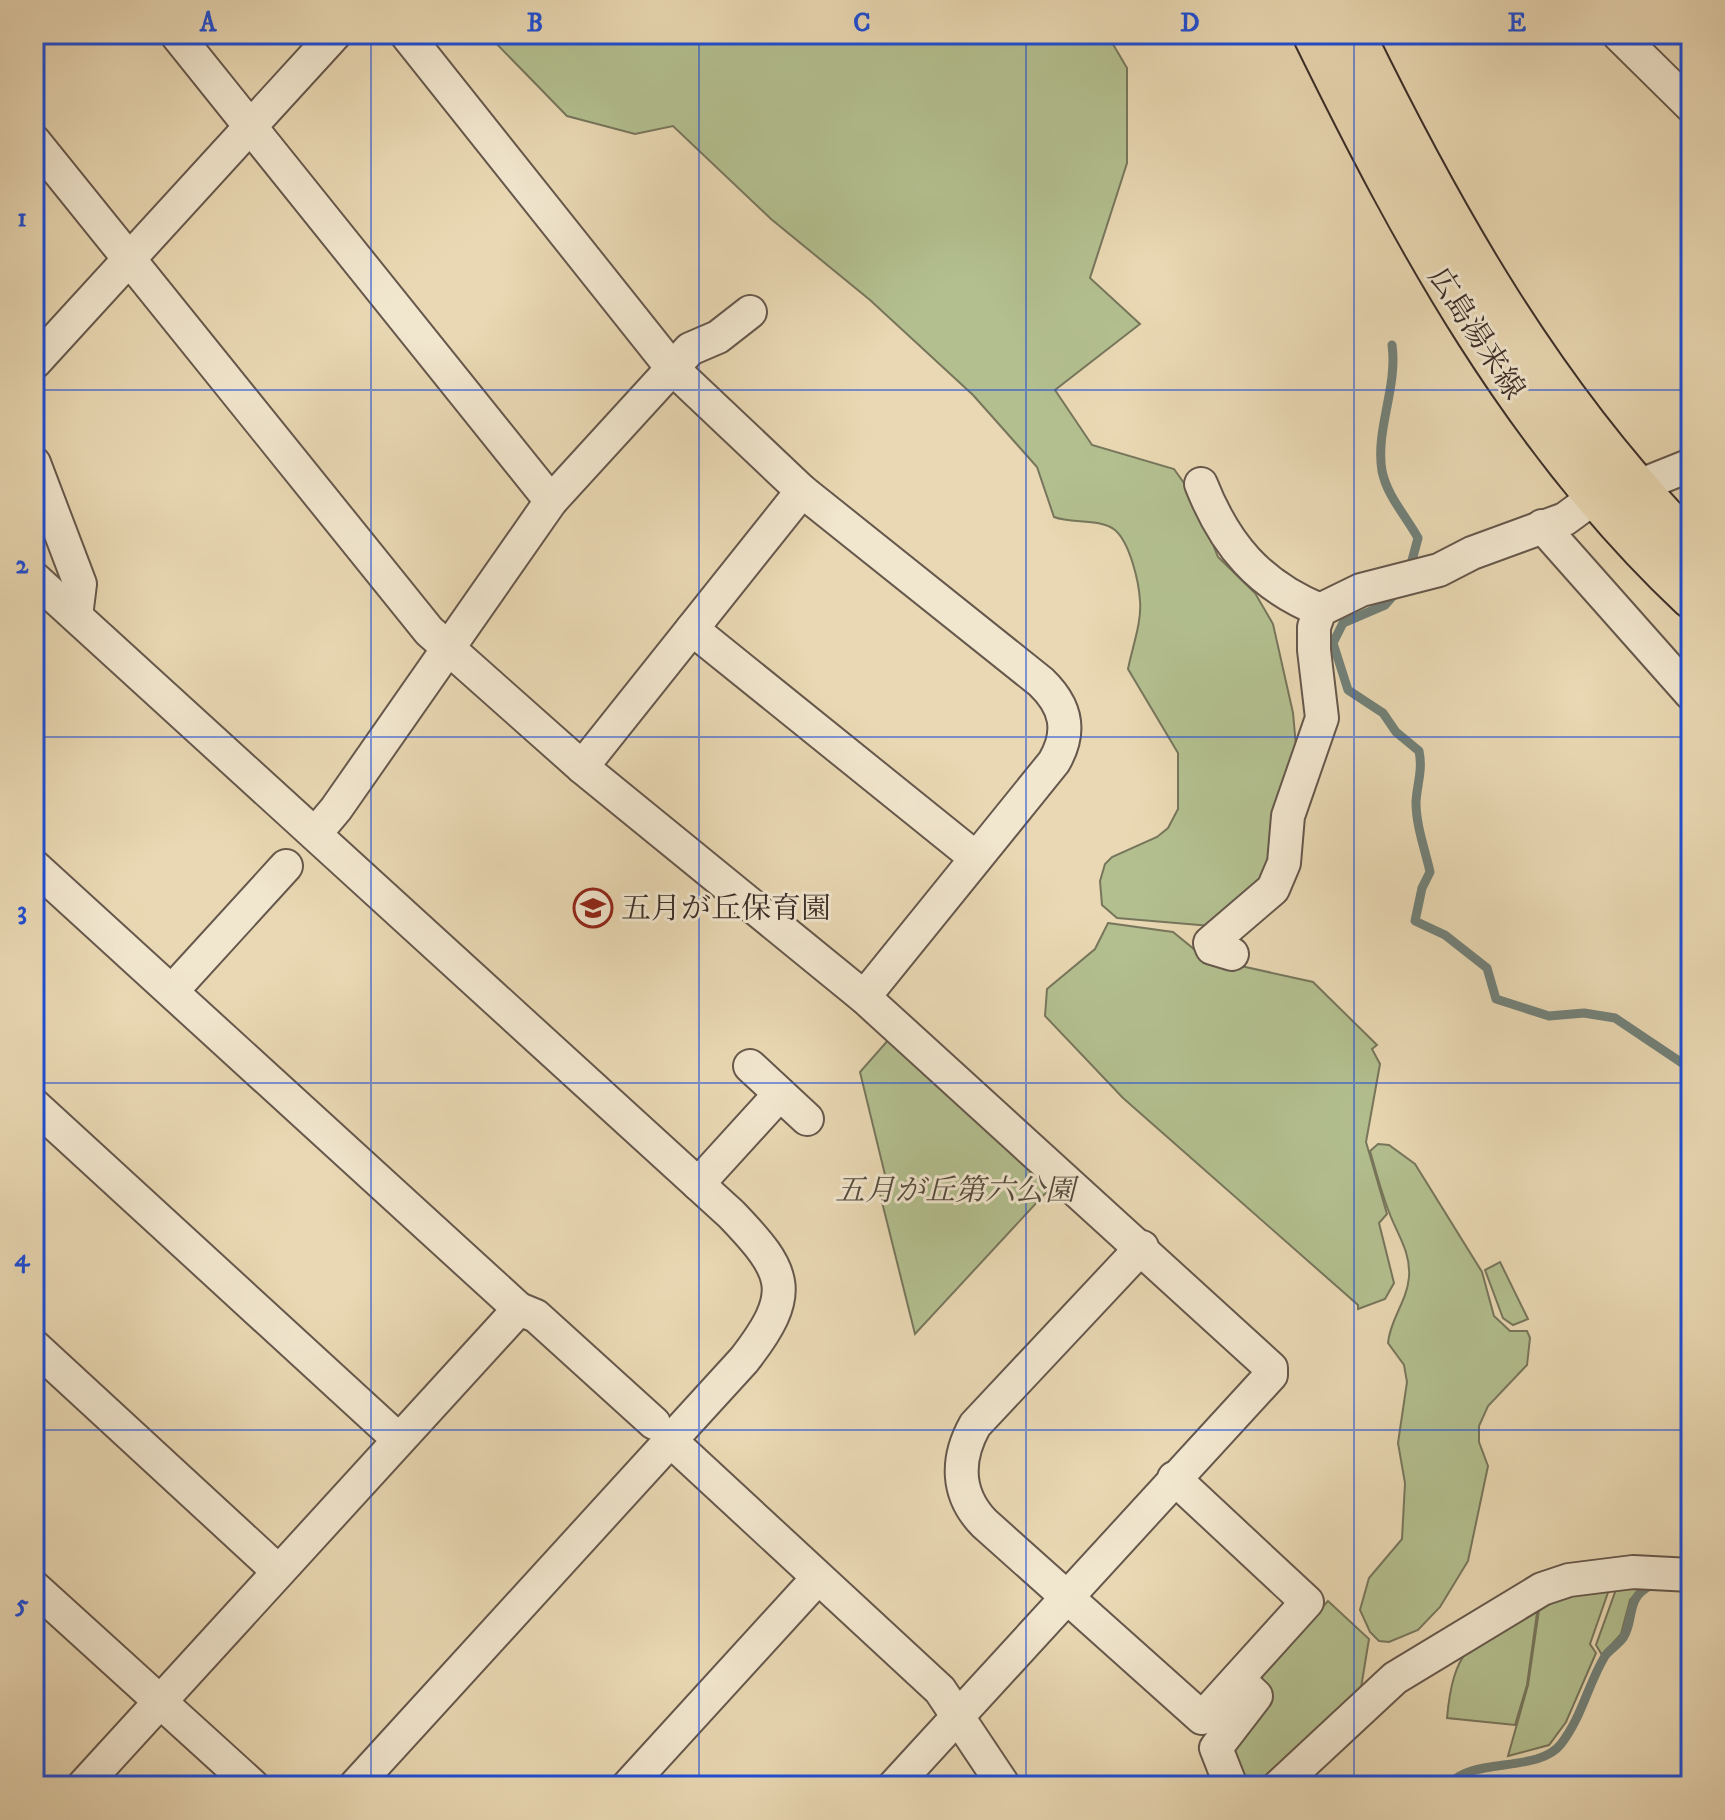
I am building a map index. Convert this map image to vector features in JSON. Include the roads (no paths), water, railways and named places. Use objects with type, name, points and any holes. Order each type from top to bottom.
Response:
[{"type":"main road","name":"広島湯来線","points":[[1313,34],[1396,201],[1456,306],[1521,403],[1595,497],[1691,598]]},
{"type":"main road","name":"広島湯来線","points":[[1354,34],[1426,176],[1493,292],[1540,365],[1639,491],[1691,545]]},
{"type":"street","points":[[176,34],[551,501]]},
{"type":"street","points":[[35,362],[335,34]]},
{"type":"street","points":[[406,34],[672,368],[802,491],[1041,682],[1059,704],[1065,723],[1060,752],[864,997]]},
{"type":"street","points":[[1618,34],[1691,106]]},
{"type":"street","points":[[34,141],[429,631],[582,767],[864,997],[1142,1247],[1271,1368],[1271,1375],[894,1786]]},
{"type":"street","points":[[315,834],[551,501],[690,349],[718,337],[750,312]]},
{"type":"street","points":[[34,463],[80,584],[76,616]]},
{"type":"street","points":[[1639,491],[1651,481],[1691,465]]},
{"type":"street","points":[[1201,484],[1212,512],[1244,562],[1294,599],[1320,610]]},
{"type":"street","points":[[582,767],[802,491]]},
{"type":"street","points":[[1232,954],[1212,948],[1210,943],[1278,882],[1284,863],[1288,816],[1322,718],[1314,650],[1314,627],[1320,610],[1361,590],[1407,579],[1565,519],[1595,497]]},
{"type":"street","points":[[1542,526],[1691,694]]},
{"type":"street","points":[[34,578],[698,1184],[751,1235],[778,1273],[779,1294],[772,1321],[758,1343],[662,1432],[355,1786]]},
{"type":"street","points":[[692,629],[976,858]]},
{"type":"street","points":[[34,866],[519,1309],[536,1316],[940,1690],[1004,1786]]},
{"type":"street","points":[[172,991],[286,866]]},
{"type":"street","points":[[750,1066],[807,1119]]},
{"type":"street","points":[[698,1184],[780,1094]]},
{"type":"street","points":[[34,1105],[398,1439]]},
{"type":"street","points":[[1142,1247],[985,1413],[962,1451],[961,1477],[975,1514],[1202,1718],[1307,1602],[1174,1478]]},
{"type":"street","points":[[83,1786],[519,1309]]},
{"type":"street","points":[[34,1346],[278,1571]]},
{"type":"street","points":[[1279,1786],[1395,1678],[1542,1589],[1569,1580],[1633,1572],[1691,1575]]},
{"type":"street","points":[[628,1786],[817,1579]]},
{"type":"street","points":[[34,1587],[253,1786]]},
{"type":"street","points":[[1231,1786],[1216,1748],[1256,1696],[1238,1679]]},
{"type":"waterway","points":[[1392,345],[1392,377],[1381,440],[1382,471],[1397,506],[1418,538],[1410,568]]},
{"type":"waterway","points":[[1399,589],[1385,605],[1343,623],[1333,643],[1348,690],[1383,713],[1396,732],[1419,751],[1416,811],[1430,872],[1422,888],[1415,921],[1445,935],[1487,968],[1496,999],[1549,1016],[1584,1013],[1615,1018],[1691,1069]]},
{"type":"waterway","points":[[1448,1786],[1471,1771],[1537,1759],[1561,1744],[1605,1656],[1627,1631],[1637,1597],[1650,1586]]},
{"type":"place","name":"五月が丘保育園","points":[[593,908]]},
{"type":"park label","name":"五月が丘第六公園","points":[[955,1190]]}]
